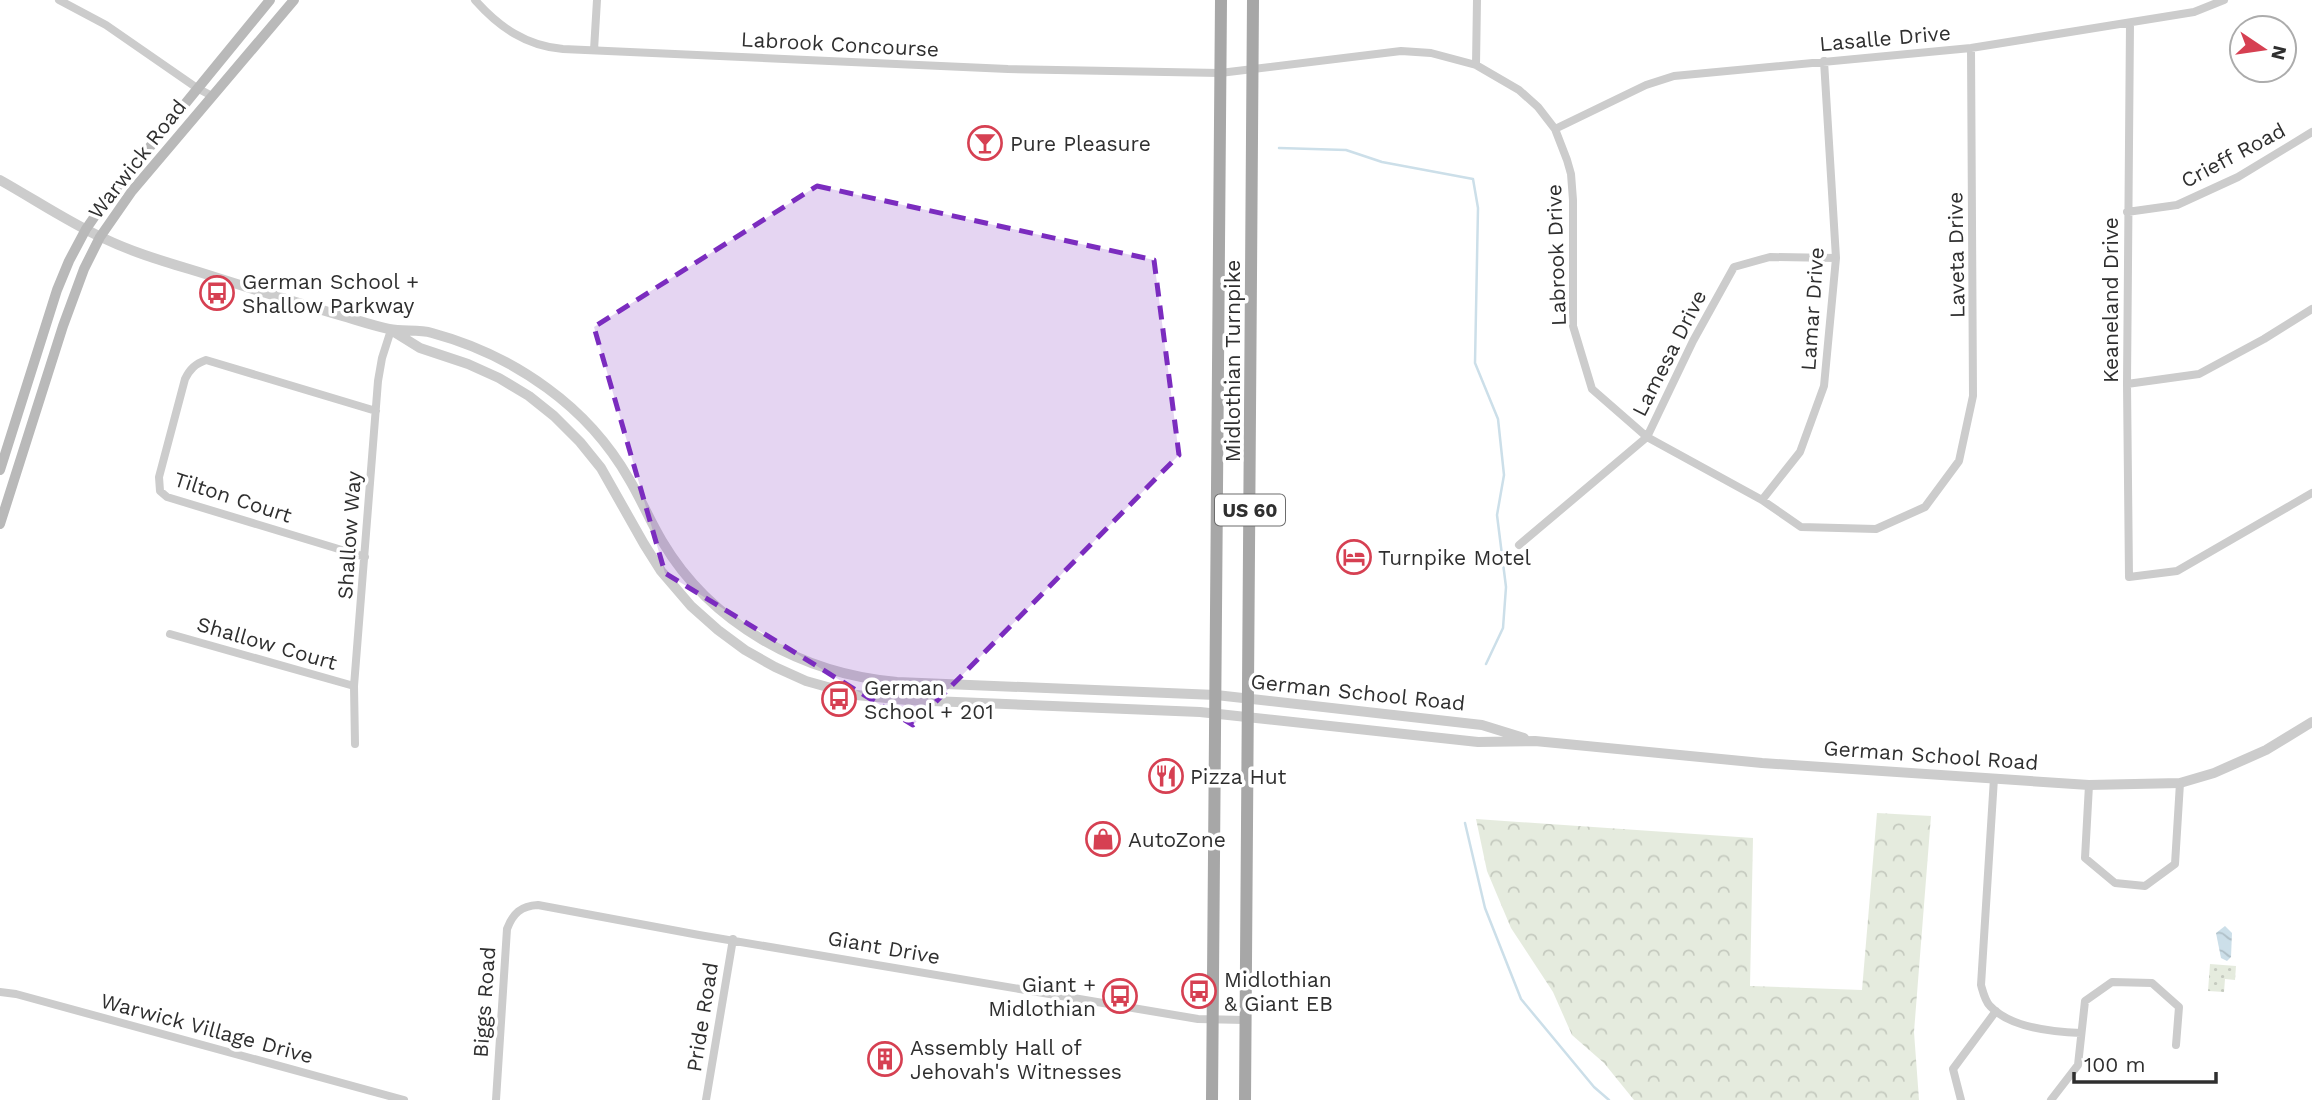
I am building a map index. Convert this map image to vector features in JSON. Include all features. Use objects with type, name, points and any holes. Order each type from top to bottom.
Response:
[{"type":"main road","name":"Warwick Road","points":[[0,470],[57,290],[86,229],[130,169],[270,0]]},
{"type":"main road","name":"Warwick Road","points":[[0,524],[63,326],[84,269],[100,237],[132,191],[294,0]]},
{"type":"main road","name":"Midlothian Turnpike","points":[[1212,1100],[1221,0]]},
{"type":"main road","name":"Midlothian Turnpike","points":[[1245,1100],[1254,0]]},
{"type":"street","points":[[59,0],[106,25],[212,96]]},
{"type":"street","name":"Labrook Concourse","points":[[475,0],[504,28],[544,47],[1008,69],[1220,73]]},
{"type":"street","points":[[594,50],[597,0]]},
{"type":"street","points":[[1476,65],[1477,0]]},
{"type":"street","name":"Lasalle Drive","points":[[1555,129],[1646,85],[1674,76],[1971,48],[2194,12],[2224,0]]},
{"type":"street","name":"Keaneland Drive","points":[[2130,23],[2127,212],[2129,577],[2177,571],[2310,495]]},
{"type":"street","name":"Laveta Drive","points":[[1959,461],[1973,396],[1971,48]]},
{"type":"street","name":"Labrook Drive","points":[[1220,73],[1388,51],[1432,53],[1476,65],[1519,90],[1538,107],[1555,129],[1571,174],[1573,326],[1592,389],[1647,437],[1762,500],[1801,527],[1876,529],[1925,507],[1959,461]]},
{"type":"street","name":"Lamar Drive","points":[[1762,500],[1800,452],[1824,386],[1836,258],[1824,61]]},
{"type":"street","name":"Crieff Road","points":[[2127,212],[2177,205],[2238,177],[2312,132]]},
{"type":"street","points":[[0,180],[100,237],[147,256],[391,330]]},
{"type":"street","name":"Lamesa Drive","points":[[1519,545],[1647,437],[1693,341],[1734,267],[1770,257],[1836,258]]},
{"type":"street","points":[[2127,384],[2199,374],[2312,309]]},
{"type":"street","name":"German School Road","points":[[391,330],[428,332],[477,348],[523,371],[564,401],[589,425],[616,458],[661,540],[680,567],[715,604],[755,636],[799,659],[838,672],[880,681],[1216,695],[1482,725],[1535,741]]},
{"type":"street","name":"German School Road","points":[[391,330],[420,348],[499,378],[529,396],[554,416],[601,468],[643,544],[672,585],[705,619],[745,650],[790,674],[839,691],[873,697],[1248,716],[1478,742],[1535,741],[1762,763],[2089,785],[2180,783],[2214,773],[2266,750],[2312,722]]},
{"type":"street","name":"Shallow Way","points":[[355,744],[354,686],[377,381],[391,330]]},
{"type":"street","name":"Tilton Court","points":[[365,557],[167,497],[160,491],[159,477],[185,379],[190,369],[206,360],[376,411]]},
{"type":"street","points":[[2310,495],[2312,506]]},
{"type":"street","name":"Shallow Court","points":[[170,634],[354,686]]},
{"type":"street","points":[[930,700],[931,683]]},
{"type":"street","points":[[1994,778],[1981,985],[1988,1005],[2004,1017],[2048,1031],[2081,1033]]},
{"type":"street","points":[[2089,785],[2085,858],[2115,883],[2145,886],[2175,864],[2180,783]]},
{"type":"street","name":"Giant Drive","points":[[519,910],[538,905],[699,935],[1213,1020],[1245,1020]]},
{"type":"street","name":"Biggs Road","points":[[496,1100],[506,929],[519,910]]},
{"type":"street","name":"Pride Road","points":[[706,1100],[733,939]]},
{"type":"street","points":[[2051,1100],[2078,1065],[2085,1001],[2112,982],[2152,983],[2179,1007],[2176,1045]]},
{"type":"street","name":"Warwick Village Drive","points":[[0,992],[16,994],[404,1100]]},
{"type":"street","points":[[1961,1100],[1953,1069],[1996,1011]]},
{"type":"highlighted area","points":[[817,186],[1154,260],[1179,455],[913,725],[665,573],[594,327]]},
{"type":"green space","points":[[1877,813],[1931,816],[1914,1032],[1919,1100],[1634,1100],[1604,1063],[1572,1035],[1553,992],[1511,928],[1487,871],[1476,819],[1753,838],[1750,986],[1862,990]]},
{"type":"green space","points":[[2210,964],[2236,966],[2235,980],[2225,979],[2224,992],[2208,991]]},
{"type":"water","points":[[2225,926],[2232,933],[2231,957],[2227,961],[2221,958],[2216,933]]},
{"type":"waterway","points":[[1279,148],[1346,150],[1382,162],[1473,179],[1478,208],[1475,363],[1498,419],[1504,475],[1497,515],[1506,587],[1503,628],[1486,664]]},
{"type":"waterway","points":[[1465,823],[1485,908],[1521,999],[1594,1087],[1609,1100]]},
{"type":"place","name":"Pure Pleasure","points":[[985,143]]},
{"type":"place","name":"German School + Shallow Parkway","points":[[217,293]]},
{"type":"place","name":"Turnpike Motel","points":[[1354,557]]},
{"type":"place","name":"German School + 201","points":[[839,699]]},
{"type":"place","name":"Pizza Hut","points":[[1166,776]]},
{"type":"place","name":"AutoZone","points":[[1103,839]]},
{"type":"place","name":"Midlothian & Giant EB","points":[[1199,991]]},
{"type":"place","name":"Giant + Midlothian","points":[[1120,996]]},
{"type":"place","name":"Assembly Hall of Jehovah's Witnesses","points":[[885,1059]]}]
